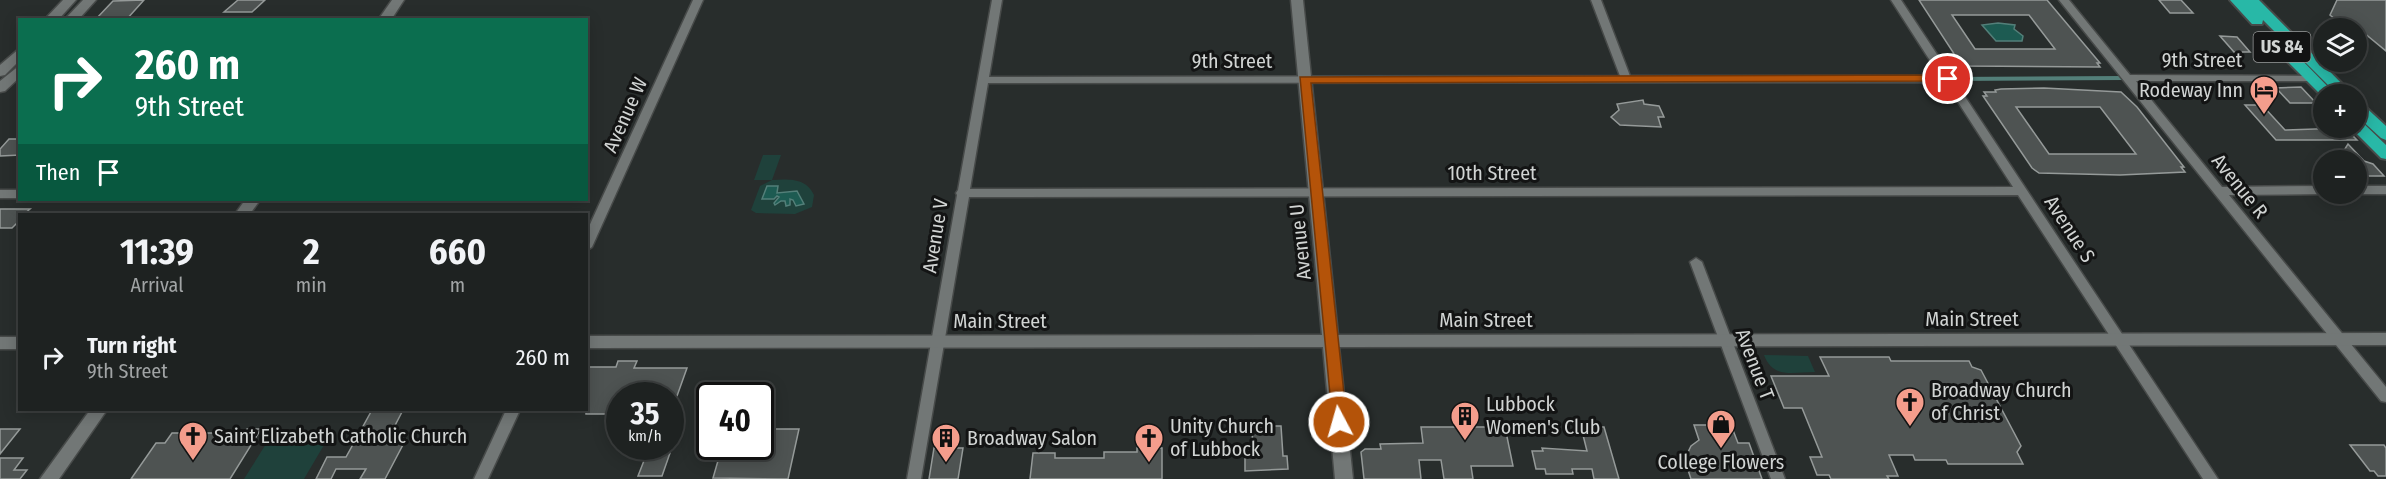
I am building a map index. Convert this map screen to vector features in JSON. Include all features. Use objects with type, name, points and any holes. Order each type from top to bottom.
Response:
[{"type":"highway","name":"US 84","points":[[2237,0],[2318,84]]},
{"type":"highway","name":"US 84","points":[[2252,0],[2335,84]]},
{"type":"highway","points":[[2367,117],[2386,135]]},
{"type":"highway","points":[[2368,135],[2386,146]]},
{"type":"highway","points":[[2368,135],[2386,154]]},
{"type":"street","points":[[52,18],[70,0]]},
{"type":"street","points":[[72,18],[90,0]]},
{"type":"street","points":[[385,18],[398,0]]},
{"type":"street","name":"Avenue W","points":[[588,243],[698,0]]},
{"type":"street","name":"Avenue V","points":[[914,479],[997,0]]},
{"type":"street","name":"Avenue U","points":[[1297,0],[1344,479]]},
{"type":"street","points":[[1596,0],[1626,79]]},
{"type":"street","name":"Avenue S","points":[[1896,0],[2211,479]]},
{"type":"street","name":"Avenue R","points":[[2064,0],[2386,397]]},
{"type":"street","points":[[6,81],[18,56]]},
{"type":"street","points":[[6,81],[18,71]]},
{"type":"street","name":"9th Street","points":[[2128,78],[2312,78]]},
{"type":"street","name":"9th Street","points":[[983,80],[1948,79]]},
{"type":"street","points":[[2219,191],[2313,190]]},
{"type":"street","points":[[2367,190],[2386,190]]},
{"type":"street","name":"10th Street","points":[[962,194],[2022,191]]},
{"type":"street","points":[[0,194],[18,194]]},
{"type":"street","points":[[243,213],[252,201]]},
{"type":"street","name":"Avenue T","points":[[1696,262],[1778,479]]},
{"type":"street","name":"Main Street","points":[[588,342],[2386,339]]},
{"type":"street","points":[[0,343],[18,343]]},
{"type":"street","points":[[49,479],[98,411]]},
{"type":"street","points":[[481,479],[513,411]]},
{"type":"shaded area","points":[[1998,23],[2015,25],[2014,29],[2023,36],[2022,41],[1996,41],[1982,25]]},
{"type":"shaded area","points":[[763,155],[781,155],[772,180],[754,180]]},
{"type":"shaded area","points":[[772,180],[791,180],[806,185],[814,195],[812,207],[795,214],[756,213],[751,210],[760,186]]},
{"type":"shaded area","points":[[767,186],[778,186],[777,193],[797,191],[804,204],[796,206],[790,199],[790,205],[786,206],[785,201],[781,201],[775,205],[779,197],[777,196],[774,199],[762,199]]},
{"type":"shaded area","points":[[1764,355],[1808,356],[1815,372],[1778,371],[1768,363]]},
{"type":"shaded area","points":[[266,444],[324,445],[304,479],[244,479]]},
{"type":"building","points":[[144,0],[128,18],[97,18],[113,1]]},
{"type":"building","points":[[238,0],[265,0],[252,12],[224,12]]},
{"type":"building","points":[[1919,0],[2047,0],[2100,63],[2097,63],[2100,67],[1966,66],[1960,63]],"holes":[[[1952,15],[2029,15],[2055,49],[1975,49]]]},
{"type":"building","points":[[2159,0],[2181,0],[2193,13],[2170,13]]},
{"type":"building","points":[[2337,0],[2386,0],[2386,51],[2367,35],[2367,18],[2334,18],[2330,15]]},
{"type":"building","points":[[2220,36],[2237,37],[2250,52],[2234,52]]},
{"type":"building","points":[[2301,87],[2313,100],[2313,103],[2290,103],[2276,88]]},
{"type":"building","points":[[2044,88],[2121,92],[2137,107],[2184,167],[2181,167],[2185,172],[2120,175],[2039,173],[2032,168],[1983,96],[1987,96],[1984,92],[1996,92],[1995,90]],"holes":[[[2016,107],[2100,107],[2136,154],[2049,154]]]},
{"type":"building","points":[[1643,100],[1644,104],[1659,106],[1664,117],[1658,117],[1661,127],[1620,125],[1611,117],[1619,110],[1617,104]]},
{"type":"building","name":"Rodeway Inn","points":[[2245,105],[2262,105],[2285,130],[2313,129],[2313,138],[2355,138],[2357,140],[2276,140]]},
{"type":"building","points":[[9,139],[18,139],[18,155],[0,156],[0,149]]},
{"type":"building","points":[[2348,144],[2354,150],[2344,150]]},
{"type":"building","points":[[2367,162],[2373,164],[2384,176],[2367,176]]},
{"type":"building","points":[[0,209],[30,209],[25,213],[18,213],[18,222],[12,228],[0,228]]},
{"type":"building","name":"Broadway Church of Christ","points":[[1820,357],[1889,357],[1891,361],[1969,361],[1972,367],[1981,370],[2021,446],[2017,452],[2023,464],[1948,464],[1946,460],[1915,460],[1913,455],[1889,455],[1898,476],[1887,476],[1889,479],[1831,479],[1829,475],[1817,475],[1810,457],[1822,457],[1802,408],[1784,408],[1771,376],[1829,376]]},
{"type":"building","points":[[618,361],[637,361],[634,368],[687,368],[682,382],[606,382],[606,414],[586,414],[588,411],[588,367],[616,367]]},
{"type":"building","points":[[371,411],[402,411],[388,439],[406,439],[385,479],[360,479],[366,469],[336,469],[331,479],[316,479],[327,457],[346,457]]},
{"type":"building","name":"College Flowers","points":[[1694,425],[1731,425],[1738,443],[1749,443],[1762,479],[1691,479],[1682,452],[1688,452],[1691,446],[1699,440]]},
{"type":"building","points":[[1252,426],[1281,426],[1283,456],[1287,456],[1288,469],[1245,471],[1245,456],[1253,456]]},
{"type":"building","name":"Lubbock Women's Club","points":[[1421,427],[1505,427],[1513,466],[1471,466],[1473,479],[1444,479],[1441,460],[1419,460],[1421,479],[1364,479],[1361,452],[1365,449],[1381,449],[1380,444],[1423,443]]},
{"type":"building","points":[[1581,427],[1604,427],[1619,479],[1594,479],[1592,469],[1572,469],[1573,474],[1546,474],[1545,469],[1536,469],[1532,451],[1543,451],[1542,448],[1587,451]]},
{"type":"building","points":[[0,429],[20,429],[0,454]]},
{"type":"building","name":"Saint Elizabeth Catholic Church","points":[[247,429],[261,429],[230,479],[131,479],[156,443],[165,443],[172,433],[244,433]]},
{"type":"building","points":[[774,429],[799,429],[788,479],[713,478],[718,460],[774,460]]},
{"type":"building","points":[[2350,445],[2384,445],[2386,448],[2386,476],[2378,476],[2374,471],[2370,471]]},
{"type":"building","name":"Broadway Salon","points":[[934,448],[963,448],[958,479],[929,479]]},
{"type":"building","points":[[1137,448],[1162,448],[1162,479],[1030,479],[1033,453],[1055,453],[1055,458],[1104,458],[1104,452],[1137,452]]},
{"type":"building","points":[[0,458],[23,458],[14,470],[27,470],[20,479],[0,479]]},
{"type":"building","points":[[644,460],[668,460],[662,476],[638,476]]},
{"type":"waterway","points":[[1949,79],[2124,78]]},
{"type":"place","name":"Rodeway Inn","points":[[2264,116]]},
{"type":"place","name":"Broadway Church of Christ","points":[[1910,428]]},
{"type":"place","name":"Lubbock Women's Club","points":[[1465,442]]},
{"type":"place","name":"College Flowers","points":[[1721,450]]},
{"type":"place","name":"Saint Elizabeth Catholic Church","points":[[193,462]]},
{"type":"place","name":"Broadway Salon","points":[[946,464]]},
{"type":"place","name":"Unity Church of Lubbock","points":[[1149,464]]},
{"type":"route","points":[[1339,422],[1305,79],[1948,79]]}]
